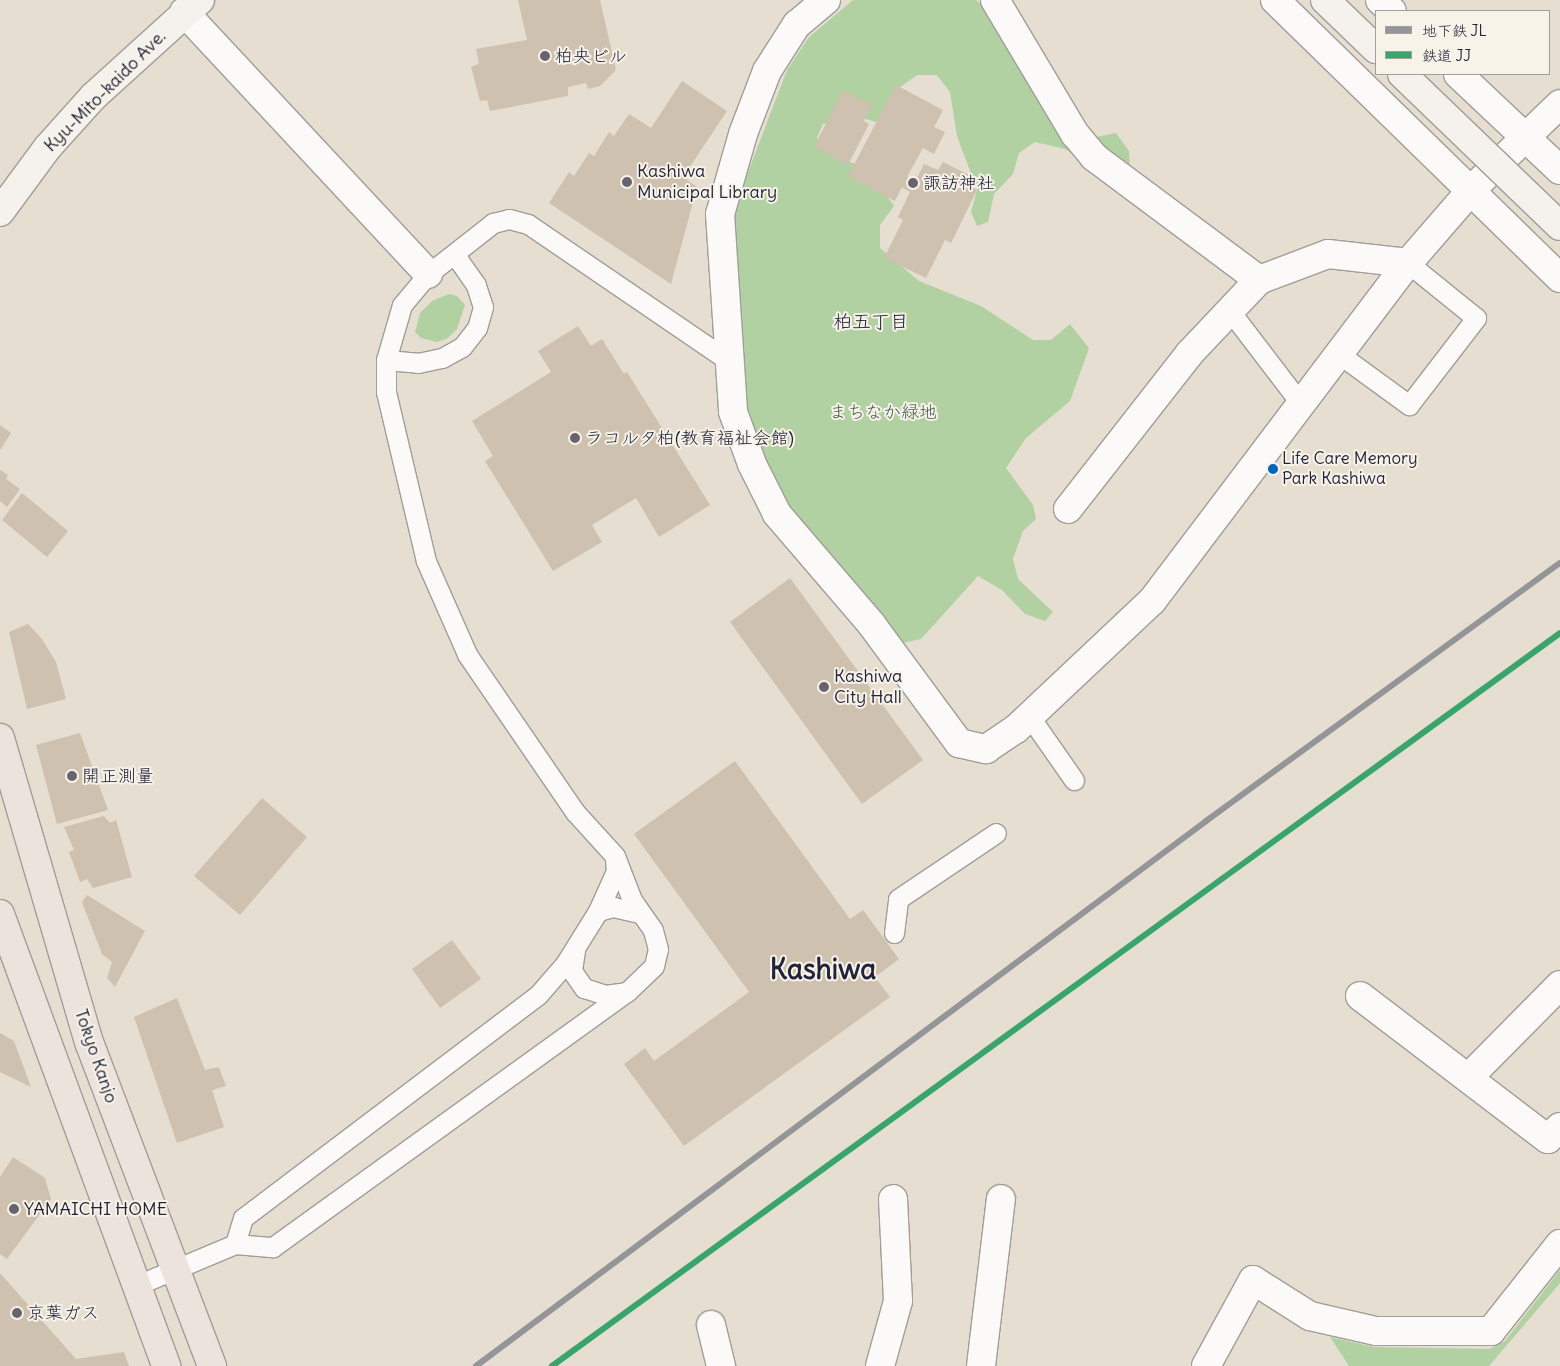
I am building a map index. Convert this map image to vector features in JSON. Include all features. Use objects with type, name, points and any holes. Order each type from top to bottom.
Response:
[{"type":"highway","name":"Tokyo Kanjo","points":[[0,738],[89,1042],[212,1366]]},
{"type":"highway","points":[[0,914],[135,1286],[166,1366]]},
{"type":"street","points":[[826,0],[797,24],[768,71],[743,134],[720,214],[732,363],[733,412],[752,464],[778,514],[872,625],[959,743],[986,749],[1030,716],[1152,601],[1408,263],[1472,189],[1560,104]]},
{"type":"street","points":[[995,0],[1075,134],[1094,156],[1259,280]]},
{"type":"street","points":[[1275,0],[1472,189],[1560,278]]},
{"type":"street","points":[[1325,0],[1375,48]]},
{"type":"street","points":[[1380,0],[1391,10]]},
{"type":"street","points":[[192,6],[428,274]]},
{"type":"street","name":"Kyu-Mito-kaido Ave.","points":[[4,199],[94,96],[192,6]]},
{"type":"street","points":[[1403,75],[1560,226]]},
{"type":"street","points":[[1459,75],[1560,170]]},
{"type":"street","points":[[1068,509],[1189,354],[1259,280],[1328,254],[1408,263]]},
{"type":"street","points":[[1468,1078],[1560,985]]},
{"type":"street","points":[[1360,996],[1548,1138],[1560,1127]]},
{"type":"street","points":[[880,1366],[898,1301],[893,1199]]},
{"type":"street","points":[[981,1366],[1001,1200]]},
{"type":"street","points":[[1206,1366],[1252,1280],[1310,1316],[1376,1331],[1492,1331],[1560,1244]]},
{"type":"street","points":[[711,1324],[721,1366]]},
{"type":"lane","points":[[135,1286],[235,1244],[273,1247],[627,992],[654,966],[658,949],[653,930],[640,913],[615,856],[575,812],[494,695],[452,624],[426,561],[386,392],[386,360],[402,305],[428,274],[493,223],[509,219],[528,224],[732,363]]},
{"type":"lane","points":[[386,360],[418,363],[442,358],[462,347],[477,328],[483,307],[476,285],[454,254]]},
{"type":"lane","points":[[1339,354],[1409,405],[1470,326],[1476,318],[1408,263]]},
{"type":"lane","points":[[1230,311],[1301,404]]},
{"type":"lane","points":[[1030,716],[1074,780]]},
{"type":"lane","points":[[894,933],[898,899],[996,833]]},
{"type":"lane","points":[[235,1244],[244,1218],[538,995],[565,964],[598,910],[616,872],[615,856]]},
{"type":"lane","points":[[598,910],[613,907],[640,913]]},
{"type":"lane","points":[[579,941],[572,971],[584,988],[613,996],[627,992]]},
{"type":"green space","name":"まちなか緑地","points":[[853,0],[976,0],[997,18],[1064,125],[1096,137],[1116,133],[1129,151],[1130,168],[1086,161],[1065,149],[1035,142],[1019,153],[1013,174],[994,194],[988,222],[977,226],[971,212],[977,190],[957,136],[950,92],[937,75],[917,75],[899,88],[892,106],[876,122],[859,117],[823,124],[817,138],[837,156],[855,164],[883,190],[894,206],[880,225],[880,248],[919,281],[981,306],[1033,340],[1051,340],[1070,324],[1089,348],[1070,401],[1026,438],[1006,468],[1033,505],[1036,519],[1023,531],[1013,559],[1018,579],[1053,612],[1045,621],[1025,614],[1002,590],[978,576],[921,639],[898,644],[803,534],[743,433],[732,229],[745,180],[787,70],[809,37]]},
{"type":"green space","points":[[449,294],[457,296],[465,305],[457,329],[448,338],[437,342],[421,338],[415,332],[420,313],[432,301]]},
{"type":"green space","points":[[1560,1270],[1560,1283],[1489,1366],[1349,1366],[1330,1337],[1374,1347],[1489,1349],[1505,1341]]},
{"type":"building","name":"柏央ビル","points":[[518,0],[600,0],[616,70],[600,86],[588,89],[586,83],[568,87],[568,96],[490,111],[487,100],[480,101],[471,67],[479,64],[476,49],[527,40]]},
{"type":"building","name":"Kashiwa Municipal Library","points":[[682,81],[727,111],[683,177],[697,187],[671,284],[549,203],[569,172],[574,176],[589,153],[594,156],[609,132],[614,136],[629,114],[651,128]]},
{"type":"building","name":"諏訪神社","points":[[896,85],[943,110],[934,127],[945,132],[934,154],[923,148],[907,177],[915,182],[924,164],[938,170],[943,162],[969,175],[965,183],[977,190],[951,243],[945,240],[926,278],[884,258],[903,220],[898,217],[910,192],[902,187],[895,201],[848,176]]},
{"type":"building","points":[[843,90],[872,105],[864,121],[869,124],[848,165],[814,147]]},
{"type":"building","name":"ラコルタ柏(教育福祉会館)","points":[[578,326],[591,346],[602,339],[624,374],[627,372],[710,505],[659,537],[636,498],[592,525],[602,542],[553,571],[485,461],[493,456],[472,421],[551,372],[538,351]]},
{"type":"building","points":[[0,425],[11,433],[0,450]]},
{"type":"building","points":[[0,470],[8,475],[6,479],[20,489],[7,507],[0,501]]},
{"type":"building","points":[[22,493],[68,531],[47,557],[2,520]]},
{"type":"building","name":"Kashiwa City Hall","points":[[790,578],[923,760],[862,804],[730,622]]},
{"type":"building","points":[[28,624],[42,639],[56,662],[66,699],[27,709],[9,632]]},
{"type":"building","points":[[80,733],[108,810],[57,824],[36,745]]},
{"type":"building","points":[[735,761],[850,919],[863,910],[899,959],[875,977],[890,997],[684,1146],[624,1064],[645,1048],[654,1061],[749,992],[634,834]]},
{"type":"building","points":[[262,798],[307,837],[240,915],[194,876]]},
{"type":"building","points":[[104,816],[110,823],[116,820],[132,877],[93,888],[87,879],[80,882],[69,852],[74,850],[64,827]]},
{"type":"building","points":[[87,895],[145,931],[115,987],[107,978],[112,962],[102,954],[82,902]]},
{"type":"building","points":[[452,940],[481,979],[440,1008],[412,969]]},
{"type":"building","points":[[177,998],[205,1070],[219,1067],[226,1086],[212,1090],[224,1127],[177,1143],[134,1017]]},
{"type":"building","points":[[0,1033],[14,1041],[31,1087],[0,1072]]},
{"type":"building","points":[[13,1157],[45,1178],[51,1199],[7,1259],[0,1254],[0,1177]]},
{"type":"building","name":"京葉ガス","points":[[0,1273],[76,1359],[124,1352],[129,1366],[0,1366]]},
{"type":"metro line","name":"JL","points":[[476,1366],[1206,821],[1560,563]]},
{"type":"rail line","name":"JJ","points":[[552,1366],[1560,633]]},
{"type":"place","name":"柏央ビル","points":[[545,56]]},
{"type":"place","name":"Kashiwa Municipal Library","points":[[627,182]]},
{"type":"place","name":"諏訪神社","points":[[913,183]]},
{"type":"place","name":"ラコルタ柏(教育福祉会館)","points":[[575,438]]},
{"type":"place","name":"Life Care Memory Park Kashiwa","points":[[1273,469]]},
{"type":"place","name":"Kashiwa City Hall","points":[[824,687]]},
{"type":"place","name":"開正測量","points":[[72,776]]},
{"type":"place","name":"YAMAICHI HOME","points":[[14,1209]]},
{"type":"place","name":"京葉ガス","points":[[17,1313]]},
{"type":"district","name":"柏五丁目","points":[[871,322]]},
{"type":"district","name":"Kashiwa","points":[[823,969]]}]
